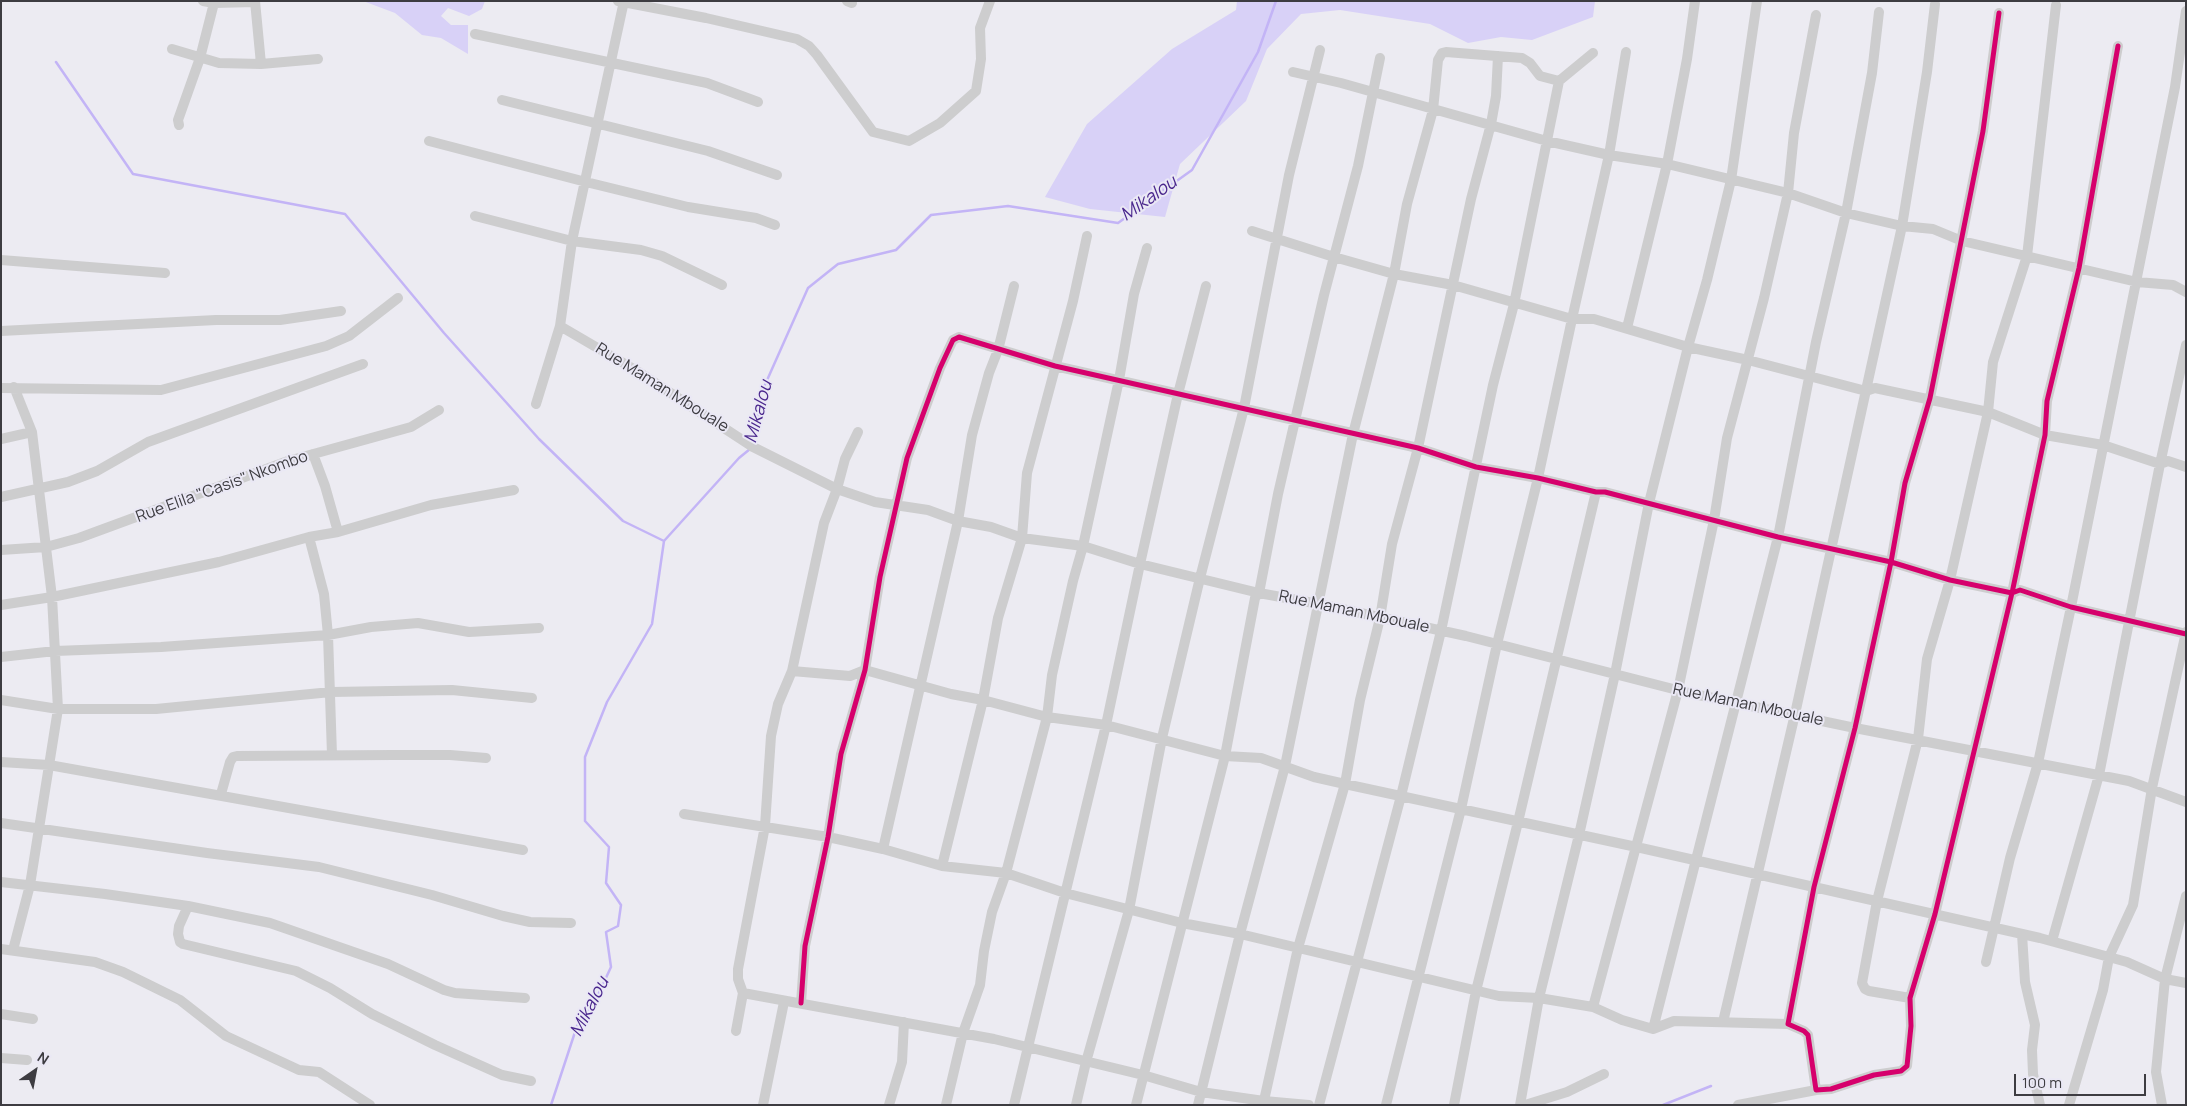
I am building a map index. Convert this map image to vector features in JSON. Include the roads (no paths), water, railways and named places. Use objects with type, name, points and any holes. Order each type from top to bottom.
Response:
[{"type":"street","points":[[203,1],[214,4],[255,2],[260,64]]},
{"type":"street","points":[[536,404],[560,326],[572,241],[598,125],[622,2],[706,18],[797,39],[809,46],[817,55],[873,132],[909,141],[940,123],[976,90],[981,59],[980,28],[990,1]]},
{"type":"street","points":[[1627,328],[1667,164],[1688,59],[1696,1]]},
{"type":"street","points":[[1520,1105],[1539,998],[1579,835],[1615,674],[1649,503],[1707,280],[1730,180],[1757,1]]},
{"type":"street","points":[[179,125],[178,120],[200,58],[214,4]]},
{"type":"street","points":[[1723,1022],[1794,714],[1902,226],[1928,72],[1935,4]]},
{"type":"street","points":[[1910,998],[1869,991],[1863,986],[1877,901],[1918,740],[1927,659],[1950,580],[1988,412],[1993,362],[2027,256],[2056,5]]},
{"type":"street","points":[[1986,962],[2010,858],[2038,763],[2072,607],[2175,87],[2186,11]]},
{"type":"street","points":[[1653,1029],[1778,537],[1809,377],[1846,212],[1872,73],[1879,12]]},
{"type":"street","points":[[1788,1024],[1814,887],[1855,728],[1891,562],[1905,483],[1930,398],[1983,131],[1999,12]]},
{"type":"street","points":[[1593,1007],[1678,690],[1714,520],[1727,438],[1748,360],[1788,193],[1794,133],[1816,15]]},
{"type":"street","points":[[475,34],[707,83],[758,102]]},
{"type":"street","points":[[1738,1105],[1816,1090],[1831,1089],[1874,1075],[1904,1070],[1907,1066],[1910,1035],[1910,998],[1935,914],[1976,751],[2012,593],[2045,435],[2047,401],[2079,268],[2118,46]]},
{"type":"street","points":[[172,49],[219,63],[260,64],[318,59]]},
{"type":"street","points":[[1076,1105],[1086,1062],[1129,910],[1162,738],[1200,578],[1244,408],[1295,145],[1320,50]]},
{"type":"street","points":[[1198,1105],[1240,934],[1285,766],[1353,434],[1394,274],[1407,204],[1433,110],[1438,60],[1442,53],[1446,52],[1522,58],[1530,63],[1540,76],[1559,81]]},
{"type":"street","points":[[1386,1105],[1417,976],[1461,810],[1538,478],[1610,155],[1626,52]]},
{"type":"street","points":[[1320,1105],[1441,631],[1493,385],[1514,304],[1559,81],[1592,53]]},
{"type":"street","points":[[1263,1103],[1298,948],[1345,784],[1360,700],[1380,618],[1392,544],[1418,448],[1471,199],[1491,124],[1496,96],[1498,56]]},
{"type":"street","points":[[1136,1105],[1225,756],[1255,598],[1259,593],[1278,494],[1334,257],[1358,166],[1380,58]]},
{"type":"street","points":[[1293,72],[1491,124],[1547,141],[1610,155],[1667,164],[1788,193],[1846,212],[1902,226],[1933,229],[1962,241],[2137,282],[2173,285],[2186,292]]},
{"type":"street","points":[[502,100],[708,151],[777,175]]},
{"type":"street","points":[[429,141],[688,207],[756,218],[775,225]]},
{"type":"street","points":[[475,216],[572,241],[641,250],[662,256],[722,285]]},
{"type":"street","points":[[1252,230],[1334,257],[1394,274],[1454,285],[1514,304],[1572,319],[1594,319],[1688,348],[1748,360],[1866,391],[1875,388],[1930,398],[1988,412],[2045,435],[2104,445],[2160,464],[2168,461],[2186,467]]},
{"type":"street","points":[[942,866],[983,700],[998,618],[1022,538],[1027,473],[1073,302],[1088,236]]},
{"type":"street","points":[[946,1105],[963,1033],[980,985],[984,951],[992,912],[1006,873],[1047,717],[1052,675],[1083,546],[1119,380],[1134,294],[1146,248]]},
{"type":"street","points":[[1,260],[165,273]]},
{"type":"street","points":[[883,849],[922,686],[958,521],[972,435],[989,373],[998,350],[1014,286]]},
{"type":"street","points":[[1014,1105],[1106,725],[1178,394],[1206,286]]},
{"type":"street","points":[[1,388],[161,390],[326,346],[349,336],[398,298]]},
{"type":"street","points":[[1,331],[216,320],[280,320],[341,311]]},
{"type":"street","name":"Rue Maman Mbouale","points":[[560,326],[637,371],[753,447],[837,489],[875,502],[928,510],[958,521],[990,527],[1022,538],[1083,546],[1140,564],[1259,593],[1319,604],[1498,644],[1678,690],[1855,728],[2129,781],[2186,802]]},
{"type":"street","points":[[801,1003],[805,946],[828,836],[841,754],[865,670],[880,577],[912,443],[940,368],[953,340],[959,337],[1055,366],[1418,448],[1476,468],[1538,478],[1596,492],[1605,492],[1778,537],[1891,562],[1950,580],[2012,593],[2020,590],[2072,607],[2186,633],[2152,788],[2133,905],[2109,957],[2103,990],[2069,1105]]},
{"type":"street","points":[[2052,941],[2099,775],[2160,464],[2186,345]]},
{"type":"street","points":[[1,497],[68,482],[97,471],[148,442],[363,364]]},
{"type":"street","points":[[13,950],[30,886],[58,709],[52,597],[32,432],[14,387]]},
{"type":"street","name":"Rue Elila \"Casis\" Nkombo","points":[[1,550],[46,547],[88,535],[313,454],[411,427],[439,410]]},
{"type":"street","points":[[1,439],[32,432]]},
{"type":"street","points":[[736,1030],[742,993],[738,979],[738,969],[765,826],[771,736],[778,704],[792,671],[824,523],[837,489],[845,460],[858,432]]},
{"type":"street","points":[[313,454],[325,486],[338,532]]},
{"type":"street","points":[[1,605],[52,597],[218,562],[308,537],[338,532],[431,505],[514,490]]},
{"type":"street","points":[[1454,1105],[1476,991],[1596,492]]},
{"type":"street","points":[[308,537],[324,594],[331,692],[332,755]]},
{"type":"street","points":[[1,657],[55,651],[161,647],[328,635],[371,627],[418,623],[469,632],[539,628]]},
{"type":"street","points":[[792,671],[850,676],[865,670],[1047,717],[1106,725],[1162,738],[1225,756],[1261,758],[1314,777],[1695,860],[2052,941],[2126,962],[2165,979],[2186,983]]},
{"type":"street","points":[[1,700],[58,709],[163,708],[331,692],[452,690],[532,698]]},
{"type":"street","points":[[221,794],[233,757],[450,755],[486,758]]},
{"type":"street","points":[[1,762],[50,765],[141,783],[221,794],[524,850]]},
{"type":"street","points":[[684,814],[828,836],[942,866],[1006,873],[1065,893],[1182,923],[1240,934],[1499,996],[1539,998],[1593,1007],[1622,1020],[1653,1029],[1674,1021],[1788,1024],[1804,1031],[1808,1035],[1816,1090]]},
{"type":"street","points":[[1,823],[319,867],[432,895],[512,918],[530,922],[571,923]]},
{"type":"street","points":[[1,882],[188,906],[270,923],[388,964],[444,990],[525,998]]},
{"type":"street","points":[[2162,1105],[2156,1072],[2165,979],[2186,896]]},
{"type":"street","points":[[188,906],[179,926],[178,938],[183,944],[296,971],[330,988],[372,1014],[435,1045],[502,1075],[530,1081]]},
{"type":"street","points":[[2022,934],[2025,982],[2035,1025],[2032,1050],[2040,1105]]},
{"type":"street","points":[[1,949],[95,962],[123,972],[180,1000],[226,1036],[299,1070],[319,1072],[370,1105]]},
{"type":"street","points":[[742,993],[963,1033],[1028,1047],[1143,1075],[1201,1092],[1263,1103],[1310,1105]]},
{"type":"street","points":[[762,1105],[784,1002]]},
{"type":"street","points":[[1,1014],[33,1019]]},
{"type":"street","points":[[889,1105],[902,1062],[904,1022]]},
{"type":"street","points":[[1,1058],[27,1060]]},
{"type":"street","points":[[1525,1105],[1566,1092],[1604,1074]]},
{"type":"waterway","name":"Mikalou","points":[[754,443],[760,396],[808,288],[838,264],[896,250],[931,215],[1008,206],[1118,223],[1192,170],[1258,52],[1276,1]]},
{"type":"waterway","points":[[56,62],[133,174],[345,214],[444,333],[539,439],[623,521],[664,541]]},
{"type":"waterway","name":"Mikalou","points":[[551,1105],[577,1026],[597,997],[611,967],[606,932],[618,926],[621,905],[606,883],[609,847],[585,821],[585,757],[607,702],[652,624],[664,541],[739,458],[750,449]]},
{"type":"waterway","points":[[1663,1105],[1711,1086]]}]
